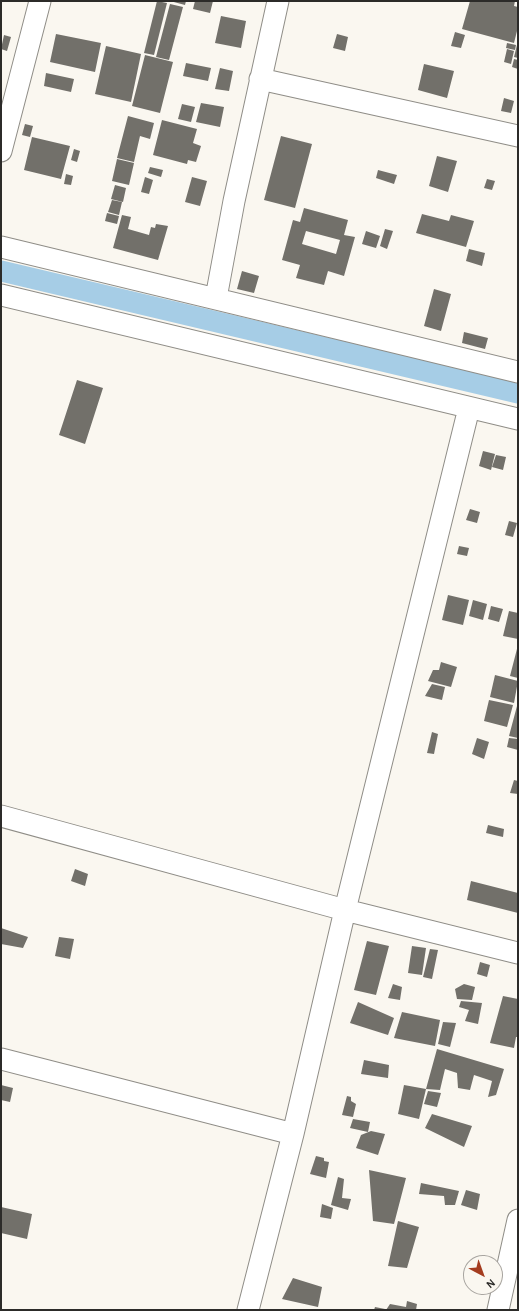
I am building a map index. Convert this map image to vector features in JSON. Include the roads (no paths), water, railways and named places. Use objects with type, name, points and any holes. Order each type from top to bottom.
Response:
[{"type":"street","points":[[1,150],[40,1]]},
{"type":"street","points":[[216,298],[260,79],[278,1]]},
{"type":"street","points":[[260,79],[518,136]]},
{"type":"street","points":[[1,247],[518,372]]},
{"type":"street","points":[[1,295],[518,419]]},
{"type":"street","points":[[248,1310],[293,1134],[345,910],[469,408]]},
{"type":"street","points":[[1,816],[345,910],[518,953]]},
{"type":"street","points":[[1,1060],[293,1134]]},
{"type":"street","points":[[498,1310],[518,1220]]},
{"type":"waterway","points":[[1,271],[518,393]]}]
